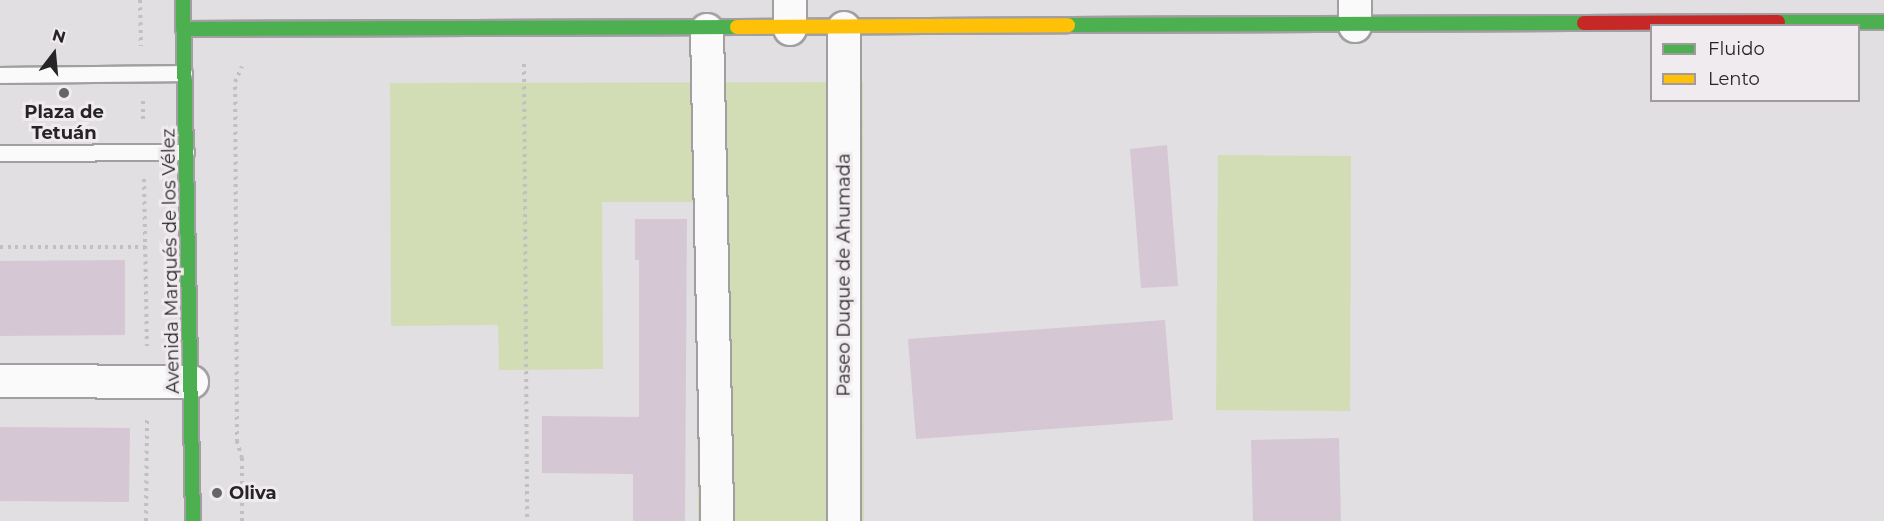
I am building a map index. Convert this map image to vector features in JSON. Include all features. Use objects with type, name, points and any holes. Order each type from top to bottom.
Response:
[{"type":"street","name":"Avenida Marqués de los Vélez","points":[[183,0],[192,382],[192,521]]},
{"type":"street","points":[[183,29],[706,30],[790,15],[844,28],[1355,13],[1884,22]]},
{"type":"street","name":"Paseo Duque de Ahumada","points":[[844,28],[844,521]]},
{"type":"street","points":[[706,30],[717,521]]},
{"type":"street","points":[[0,381],[192,382]]},
{"type":"lane","points":[[0,75],[184,73]]},
{"type":"lane","points":[[0,153],[186,152]]},
{"type":"path","points":[[140,0],[147,353]]},
{"type":"path","points":[[242,521],[242,458],[237,442],[235,82],[238,69],[254,64],[255,30]]},
{"type":"path","points":[[523,31],[527,521]]},
{"type":"path","points":[[0,247],[145,247]]},
{"type":"path","points":[[146,521],[148,406]]},
{"type":"green space","points":[[863,82],[864,521],[698,521],[696,202],[602,202],[603,369],[499,370],[498,325],[391,326],[390,83]]},
{"type":"green space","points":[[1218,155],[1351,156],[1350,411],[1216,410]]},
{"type":"building","points":[[1167,145],[1178,286],[1141,288],[1130,149]]},
{"type":"building","points":[[635,219],[687,219],[685,521],[633,521],[633,474],[542,473],[542,416],[639,417],[639,260],[635,260]]},
{"type":"building","points":[[125,260],[125,335],[0,336],[0,261]]},
{"type":"building","points":[[1165,320],[1173,420],[916,439],[908,339]]},
{"type":"building","points":[[0,427],[130,428],[129,502],[0,501]]},
{"type":"building","points":[[1339,438],[1341,521],[1253,521],[1251,440]]},
{"type":"traffic: fast","points":[[183,0],[193,521]]},
{"type":"traffic: fast","points":[[1778,22],[1884,22]]},
{"type":"traffic: fast","points":[[1068,25],[1584,23]]},
{"type":"traffic: fast","points":[[183,29],[737,27]]},
{"type":"traffic: slow","points":[[737,27],[1068,25]]},
{"type":"traffic: jam","points":[[1584,23],[1778,22]]},
{"type":"place","name":"Plaza de Tetuán","points":[[64,93]]},
{"type":"place","name":"Oliva","points":[[217,493]]}]
